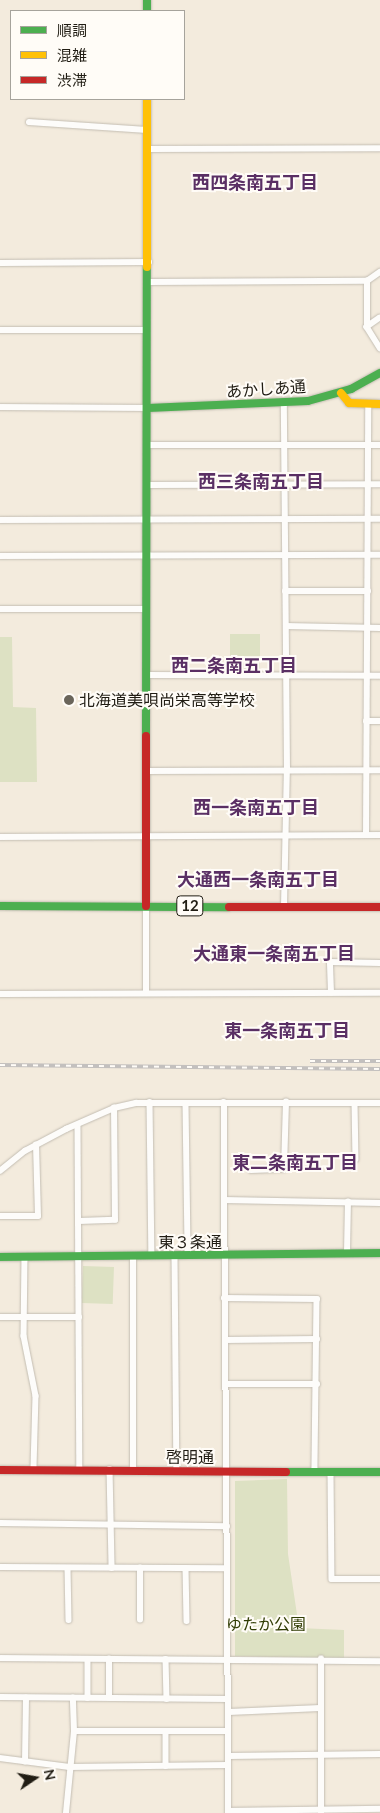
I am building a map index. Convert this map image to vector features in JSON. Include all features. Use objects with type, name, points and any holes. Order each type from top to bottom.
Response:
[{"type":"main road","points":[[146,906],[148,676],[145,555],[148,485],[147,330],[149,282],[147,100]]},
{"type":"main road","name":"あかしあ通","points":[[148,408],[284,403],[341,394],[380,373]]},
{"type":"main road","points":[[341,394],[349,403],[380,404]]},
{"type":"main road","name":"12","points":[[0,906],[380,907]]},
{"type":"main road","name":"東３条通","points":[[0,1257],[380,1253]]},
{"type":"main road","name":"啓明通","points":[[0,1470],[34,1468],[380,1472]]},
{"type":"street","points":[[29,122],[147,130]]},
{"type":"street","points":[[148,149],[380,148]]},
{"type":"street","points":[[0,263],[149,262]]},
{"type":"street","points":[[149,282],[367,281],[380,272]]},
{"type":"street","points":[[367,281],[367,327],[380,348]]},
{"type":"street","points":[[367,327],[380,318]]},
{"type":"street","points":[[0,330],[147,330]]},
{"type":"street","points":[[284,403],[287,769],[284,907]]},
{"type":"street","points":[[366,835],[368,405]]},
{"type":"street","points":[[0,407],[148,408]]},
{"type":"street","points":[[148,445],[380,446]]},
{"type":"street","points":[[148,485],[380,484]]},
{"type":"street","points":[[0,520],[380,519]]},
{"type":"street","points":[[0,556],[380,555]]},
{"type":"street","points":[[285,591],[368,591]]},
{"type":"street","points":[[0,608],[146,608]]},
{"type":"street","points":[[286,626],[380,628]]},
{"type":"street","points":[[148,676],[380,676]]},
{"type":"street","points":[[366,721],[380,721]]},
{"type":"street","points":[[147,771],[380,770]]},
{"type":"street","points":[[0,837],[380,835]]},
{"type":"street","points":[[146,906],[146,993]]},
{"type":"street","points":[[331,993],[330,962],[380,963]]},
{"type":"street","points":[[0,994],[380,994]]},
{"type":"street","points":[[150,1102],[152,1256]]},
{"type":"street","points":[[0,1171],[36,1145],[114,1108],[150,1102],[186,1104],[224,1102],[380,1103]]},
{"type":"street","points":[[224,1102],[224,1340],[229,1712],[229,1756],[227,1765],[229,1812],[321,1812],[380,1809]]},
{"type":"street","points":[[251,1170],[284,1168],[286,1102]]},
{"type":"street","points":[[355,1103],[356,1159]]},
{"type":"street","points":[[186,1104],[188,1256]]},
{"type":"street","points":[[79,1221],[115,1220],[114,1108]]},
{"type":"street","points":[[78,1125],[80,1469]]},
{"type":"street","points":[[0,1216],[38,1216],[36,1145]]},
{"type":"street","points":[[224,1200],[380,1203]]},
{"type":"street","points":[[347,1253],[348,1202]]},
{"type":"street","points":[[24,1256],[24,1336],[36,1396],[34,1468]]},
{"type":"street","points":[[133,1256],[133,1470]]},
{"type":"street","points":[[175,1256],[177,1471]]},
{"type":"street","points":[[224,1298],[317,1299],[316,1472]]},
{"type":"street","points":[[0,1317],[79,1317]]},
{"type":"street","points":[[224,1340],[317,1339]]},
{"type":"street","points":[[225,1384],[316,1384]]},
{"type":"street","points":[[110,1469],[112,1568]]},
{"type":"street","points":[[331,1472],[332,1579],[380,1580]]},
{"type":"street","points":[[0,1524],[111,1523],[227,1526]]},
{"type":"street","points":[[0,1567],[226,1568]]},
{"type":"street","points":[[68,1568],[69,1620]]},
{"type":"street","points":[[140,1568],[140,1620]]},
{"type":"street","points":[[186,1568],[187,1621]]},
{"type":"street","points":[[0,1658],[380,1661]]},
{"type":"street","points":[[88,1658],[88,1698]]},
{"type":"street","points":[[108,1698],[109,1659]]},
{"type":"street","points":[[166,1659],[166,1699]]},
{"type":"street","points":[[321,1660],[321,1812]]},
{"type":"street","points":[[0,1697],[228,1700]]},
{"type":"street","points":[[25,1762],[26,1698]]},
{"type":"street","points":[[66,1813],[74,1730],[72,1698]]},
{"type":"street","points":[[229,1712],[320,1708]]},
{"type":"street","points":[[74,1730],[228,1731]]},
{"type":"street","points":[[166,1731],[166,1766]]},
{"type":"street","points":[[229,1756],[380,1754]]},
{"type":"street","points":[[0,1758],[69,1767],[227,1765]]},
{"type":"green space","points":[[230,634],[260,634],[260,673],[230,673]]},
{"type":"green space","points":[[0,637],[12,637],[13,707],[36,708],[37,782],[0,782]]},
{"type":"green space","points":[[83,1266],[114,1267],[113,1304],[82,1303]]},
{"type":"green space","name":"ゆたか公園","points":[[287,1479],[288,1554],[299,1628],[344,1630],[344,1659],[235,1656],[235,1481]]},
{"type":"railway","points":[[310,1061],[380,1061]]},
{"type":"railway","points":[[0,1065],[380,1069]]},
{"type":"traffic: fast","points":[[147,0],[147,10]]},
{"type":"traffic: fast","points":[[146,736],[147,267]]},
{"type":"traffic: fast","points":[[148,408],[308,401],[351,389],[380,373]]},
{"type":"traffic: fast","points":[[0,906],[229,907]]},
{"type":"traffic: fast","points":[[0,1257],[380,1253]]},
{"type":"traffic: fast","points":[[286,1472],[380,1472]]},
{"type":"traffic: slow","points":[[147,100],[147,267]]},
{"type":"traffic: slow","points":[[341,393],[349,403],[380,404]]},
{"type":"traffic: jam","points":[[146,736],[146,906]]},
{"type":"traffic: jam","points":[[229,907],[380,907]]},
{"type":"traffic: jam","points":[[0,1470],[286,1472]]},
{"type":"place","name":"北海道美唄尚栄高等学校","points":[[69,700]]},
{"type":"district","name":"西四条南五丁目","points":[[255,182]]},
{"type":"district","name":"西三条南五丁目","points":[[261,481]]},
{"type":"district","name":"西二条南五丁目","points":[[234,665]]},
{"type":"district","name":"西一条南五丁目","points":[[256,807]]},
{"type":"district","name":"大通西一条南五丁目","points":[[258,879]]},
{"type":"district","name":"大通東一条南五丁目","points":[[274,953]]},
{"type":"district","name":"東一条南五丁目","points":[[287,1030]]},
{"type":"district","name":"東二条南五丁目","points":[[295,1162]]}]
